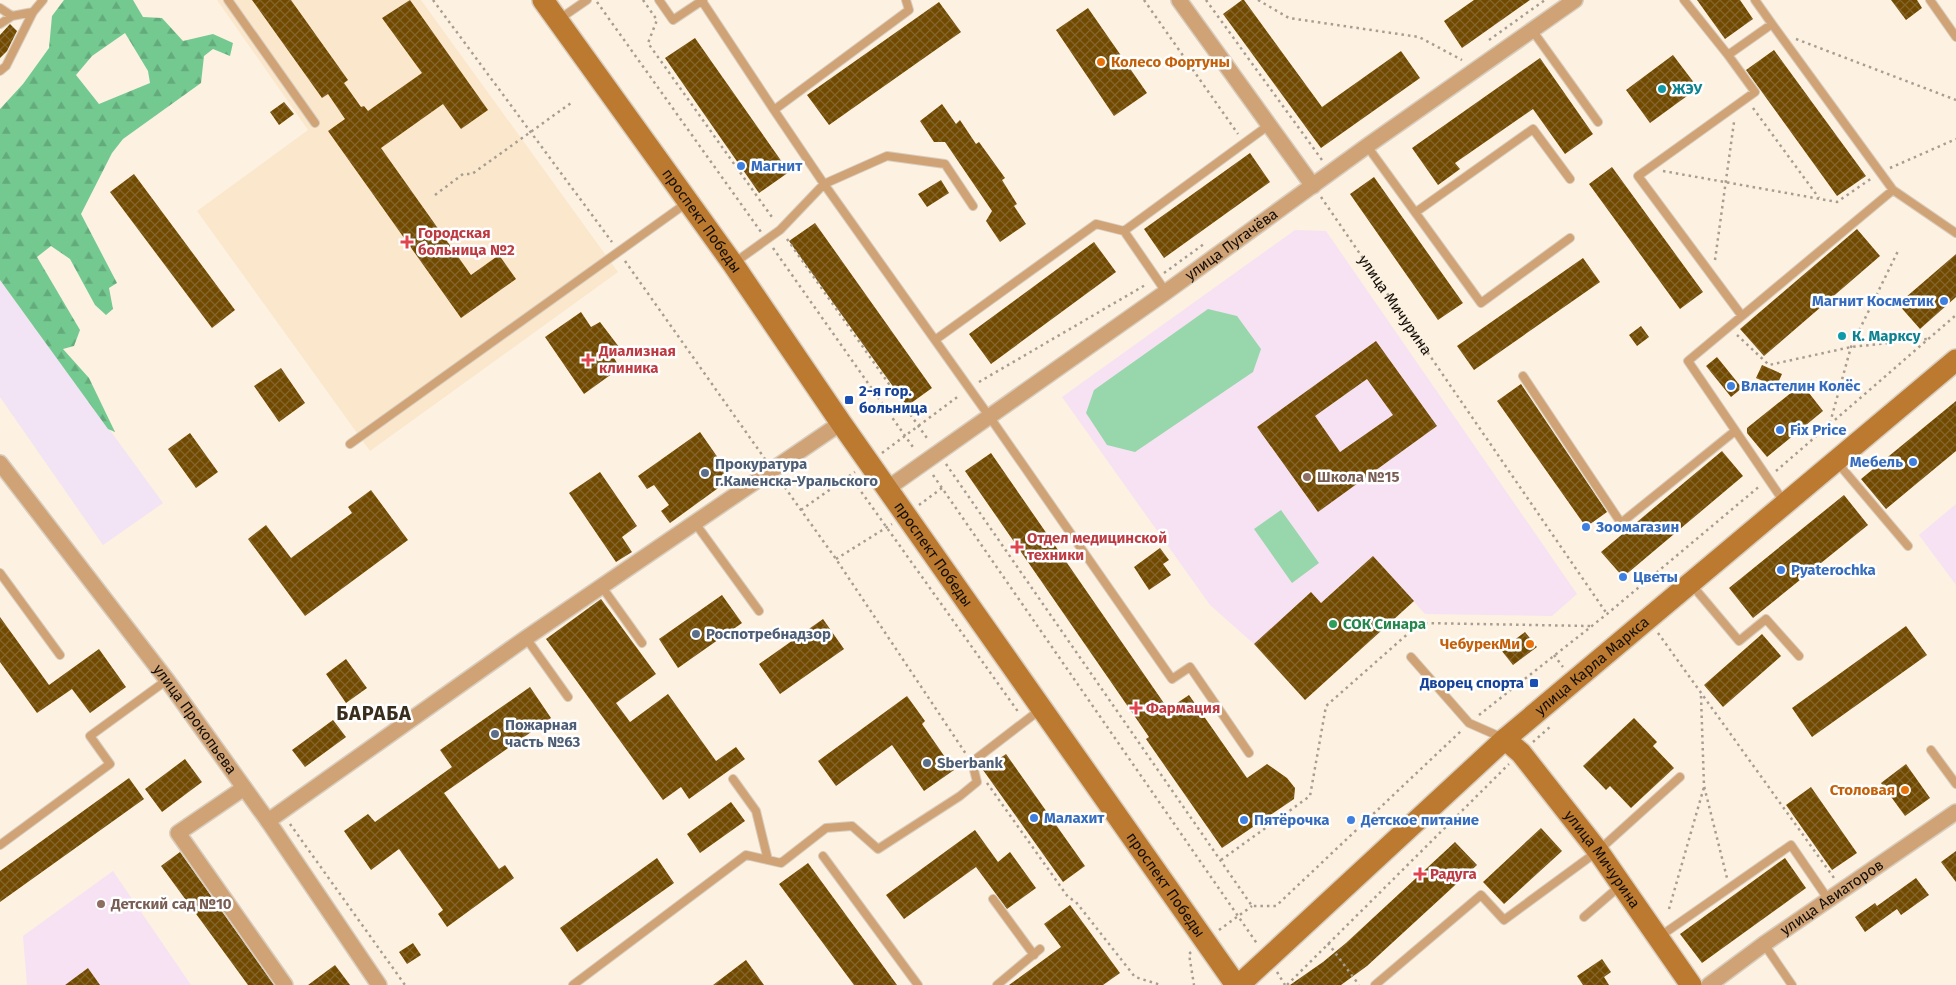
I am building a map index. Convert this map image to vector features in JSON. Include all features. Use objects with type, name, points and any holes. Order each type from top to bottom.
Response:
[{"type":"street","name":"проспект Победы","points":[[543,0],[733,264],[841,423],[1237,985]]},
{"type":"street","points":[[1179,0],[1313,186]]},
{"type":"street","name":"улица Пугачёва","points":[[888,488],[1575,0]]},
{"type":"street","name":"улица Карла Маркса","points":[[1237,985],[1505,739],[1784,502],[1956,360]]},
{"type":"street","points":[[268,821],[526,638],[841,423]]},
{"type":"street","name":"улица Прокопьева","points":[[0,463],[166,680],[268,821],[379,985]]},
{"type":"street","name":"улица Мичурина","points":[[1505,739],[1521,752],[1598,851],[1692,985]]},
{"type":"street","points":[[244,788],[178,832],[285,985]]},
{"type":"street","name":"улица Авиаторов","points":[[1709,985],[1842,889],[1956,812]]},
{"type":"lane","points":[[0,71],[6,66],[33,12],[43,0]]},
{"type":"lane","points":[[228,0],[315,123]]},
{"type":"lane","points":[[558,21],[587,0]]},
{"type":"lane","points":[[659,0],[674,20],[702,0],[824,184],[989,416],[1172,679],[1190,666],[1250,753]]},
{"type":"lane","points":[[774,110],[909,10],[906,0]]},
{"type":"lane","points":[[1684,0],[1755,92],[1638,176],[1742,316]]},
{"type":"lane","points":[[1755,0],[1893,190],[1956,233]]},
{"type":"lane","points":[[1930,0],[1956,38]]},
{"type":"lane","points":[[0,8],[12,16]]},
{"type":"lane","points":[[0,24],[12,16],[33,12]]},
{"type":"lane","points":[[1728,55],[1772,24]]},
{"type":"lane","points":[[1532,30],[1598,122]]},
{"type":"lane","points":[[1124,231],[1269,125]]},
{"type":"lane","points":[[1416,212],[1533,129],[1570,179]]},
{"type":"lane","points":[[1367,146],[1481,303],[1570,238]]},
{"type":"lane","points":[[733,264],[780,230],[824,184],[887,156],[945,164],[973,206]]},
{"type":"lane","points":[[1784,502],[1688,361],[1893,190]]},
{"type":"lane","points":[[350,444],[688,202]]},
{"type":"lane","points":[[935,340],[1096,224],[1124,231],[1166,292]]},
{"type":"lane","points":[[1523,376],[1621,523],[1736,431]]},
{"type":"lane","points":[[1835,460],[1908,546]]},
{"type":"lane","points":[[695,523],[759,611]]},
{"type":"lane","points":[[0,573],[60,655]]},
{"type":"lane","points":[[1689,583],[1739,640],[1766,619],[1799,656]]},
{"type":"lane","points":[[602,587],[642,643]]},
{"type":"lane","points":[[526,638],[568,697]]},
{"type":"lane","points":[[1411,657],[1469,723],[1505,739]]},
{"type":"lane","points":[[0,845],[110,764],[90,736],[166,680]]},
{"type":"lane","points":[[573,985],[746,855],[781,862],[826,828],[852,826],[878,849],[960,796],[977,782],[972,762],[1042,708]]},
{"type":"lane","points":[[1931,750],[1956,784]]},
{"type":"lane","points":[[1375,985],[1480,895],[1504,920],[1598,851],[1680,777]]},
{"type":"lane","points":[[733,780],[756,811],[768,860]]},
{"type":"lane","points":[[1659,937],[1791,844],[1828,900]]},
{"type":"lane","points":[[823,856],[918,985]]},
{"type":"lane","points":[[1584,917],[1622,883]]},
{"type":"lane","points":[[994,899],[1037,952],[997,985]]},
{"type":"lane","points":[[1764,944],[1792,985]]},
{"type":"path","points":[[434,0],[619,252],[836,559],[972,762],[1068,898],[1076,902],[1135,977],[1160,985]]},
{"type":"path","points":[[596,0],[905,436],[1286,985],[1521,752],[1557,720]]},
{"type":"path","points":[[643,0],[657,20],[648,43],[937,452],[1252,906],[1276,906],[1469,723],[1607,614],[1768,479],[1956,315]]},
{"type":"path","points":[[1144,0],[1244,143]]},
{"type":"path","points":[[1206,0],[1322,160],[1304,173]]},
{"type":"path","points":[[1258,0],[1289,18],[1418,37],[1462,60],[1454,65]]},
{"type":"path","points":[[1485,43],[1545,0]]},
{"type":"path","points":[[1778,32],[1956,100]]},
{"type":"path","points":[[1746,98],[1820,199]]},
{"type":"path","points":[[435,195],[463,174],[472,174],[571,103]]},
{"type":"path","points":[[1713,277],[1736,106]]},
{"type":"path","points":[[1650,168],[1837,202],[1880,172],[1956,139]]},
{"type":"path","name":"улица Мичурина","points":[[1313,186],[1607,614]]},
{"type":"path","points":[[801,510],[969,388],[1156,278],[1211,239]]},
{"type":"path","points":[[1829,425],[1851,347],[1898,251]]},
{"type":"path","points":[[1729,326],[1769,365],[1851,347],[1928,339]]},
{"type":"path","points":[[850,476],[1025,721]]},
{"type":"path","points":[[1221,860],[1310,796],[1326,706],[1420,624],[1591,626]]},
{"type":"path","points":[[1657,632],[1842,889]]},
{"type":"path","points":[[1701,695],[1704,786],[1729,886]]},
{"type":"path","points":[[1670,909],[1704,786]]},
{"type":"path","points":[[290,823],[405,985]]},
{"type":"path","points":[[1328,943],[1360,985]]},
{"type":"shaded area","name":"Городская больница №2","points":[[217,0],[421,0],[618,272],[370,451],[197,211],[308,130]]},
{"type":"shaded area","name":"Школа №15","points":[[1295,230],[1326,231],[1577,594],[1552,616],[1425,614],[1373,556],[1321,603],[1254,644],[1210,605],[1062,397]]},
{"type":"shaded area","points":[[0,280],[163,503],[103,545],[0,397]]},
{"type":"shaded area","points":[[1956,504],[1956,585],[1919,535]]},
{"type":"shaded area","name":"Детский сад №10","points":[[113,871],[191,985],[27,985],[23,936]]},
{"type":"green space","points":[[64,0],[133,0],[143,17],[162,18],[183,41],[213,34],[233,43],[230,56],[213,49],[204,56],[201,83],[123,139],[112,153],[81,214],[117,283],[109,288],[113,309],[106,315],[95,305],[70,259],[51,246],[37,257],[80,330],[74,346],[63,349],[89,378],[115,432],[108,429],[0,280],[0,109],[23,84],[49,48],[52,16]],"holes":[[[125,33],[148,71],[150,83],[99,104],[76,75],[92,56]]]},
{"type":"green space","points":[[1208,309],[1237,316],[1261,349],[1253,372],[1135,452],[1107,445],[1086,413],[1094,390]]},
{"type":"green space","points":[[1281,510],[1319,563],[1292,583],[1254,529]]},
{"type":"building","points":[[252,0],[291,0],[348,80],[344,83],[361,107],[364,106],[368,111],[422,73],[382,18],[410,0],[488,110],[461,129],[443,104],[381,148],[471,275],[499,255],[516,279],[461,318],[328,131],[345,119],[328,94],[322,98]]},
{"type":"building","points":[[1244,0],[1322,107],[1401,51],[1420,78],[1321,148],[1223,14]]},
{"type":"building","points":[[1474,0],[1530,0],[1462,48],[1444,21]]},
{"type":"building","points":[[1697,0],[1740,0],[1753,19],[1725,39]]},
{"type":"building","points":[[1891,0],[1917,0],[1922,8],[1906,20]]},
{"type":"building","points":[[939,2],[961,32],[829,125],[807,95]]},
{"type":"building","name":"Колесо Фортуны","points":[[1088,8],[1147,93],[1114,116],[1056,30]]},
{"type":"building","points":[[10,24],[17,31],[7,51],[0,58],[0,35]]},
{"type":"building","points":[[695,38],[789,172],[759,193],[665,58]]},
{"type":"building","points":[[1774,50],[1866,176],[1837,196],[1746,70]]},
{"type":"building","name":"ЖЭУ","points":[[1673,55],[1698,88],[1650,123],[1626,90]]},
{"type":"building","points":[[1540,58],[1593,134],[1565,154],[1533,109],[1455,163],[1460,169],[1438,185],[1412,148]]},
{"type":"building","points":[[284,102],[294,114],[279,125],[270,112]]},
{"type":"building","points":[[942,104],[956,124],[960,120],[976,144],[979,142],[1005,178],[1002,180],[1017,204],[1014,206],[1026,224],[1000,242],[986,221],[992,211],[945,142],[934,142],[920,121]]},
{"type":"building","points":[[1250,153],[1270,182],[1164,258],[1144,229]]},
{"type":"building","points":[[1612,167],[1703,292],[1680,309],[1589,184]]},
{"type":"building","points":[[134,174],[235,310],[212,328],[110,192]]},
{"type":"building","points":[[1374,177],[1463,303],[1438,320],[1350,194]]},
{"type":"building","points":[[941,180],[949,193],[927,207],[918,194]]},
{"type":"building","points":[[815,223],[932,388],[907,406],[789,241]]},
{"type":"building","points":[[1857,229],[1880,256],[1764,356],[1740,329]]},
{"type":"building","points":[[1094,242],[1116,272],[991,364],[969,334]]},
{"type":"building","points":[[1956,254],[1956,297],[1920,329],[1898,304]]},
{"type":"building","points":[[1583,258],[1600,282],[1474,370],[1457,346]]},
{"type":"building","name":"Диализная клиника","points":[[581,312],[591,327],[600,322],[619,347],[611,353],[620,368],[584,394],[545,337]]},
{"type":"building","points":[[1641,326],[1649,337],[1637,346],[1629,335]]},
{"type":"building","points":[[1376,341],[1437,426],[1318,512],[1257,427]],"holes":[[[1367,379],[1393,415],[1340,452],[1315,416]]]},
{"type":"building","points":[[1717,357],[1742,388],[1731,397],[1706,366]]},
{"type":"building","points":[[1762,365],[1782,374],[1776,387],[1756,378]]},
{"type":"building","points":[[281,368],[305,403],[279,422],[254,386]]},
{"type":"building","points":[[1521,384],[1607,512],[1586,527],[1497,401]]},
{"type":"building","points":[[1802,384],[1823,411],[1767,457],[1747,433],[1747,428]]},
{"type":"building","points":[[1956,401],[1956,451],[1886,509],[1861,479]]},
{"type":"building","points":[[700,432],[732,478],[670,523],[661,511],[669,505],[654,485],[647,489],[638,476]]},
{"type":"building","points":[[190,433],[218,472],[196,488],[168,449]]},
{"type":"building","points":[[1722,451],[1743,476],[1623,577],[1601,552]]},
{"type":"building","points":[[991,453],[1168,709],[1189,695],[1247,778],[1267,764],[1287,778],[1295,788],[1294,799],[1222,848],[1146,739],[1149,737],[965,471]]},
{"type":"building","points":[[600,472],[637,526],[622,537],[632,552],[616,562],[569,493]]},
{"type":"building","points":[[371,490],[408,540],[305,616],[248,539],[266,525],[291,558],[352,513],[348,507]]},
{"type":"building","points":[[1844,495],[1868,525],[1753,618],[1729,588]]},
{"type":"building","points":[[1160,548],[1169,560],[1163,564],[1171,575],[1149,590],[1134,567]]},
{"type":"building","name":"СОК Синара","points":[[1373,556],[1414,601],[1305,700],[1254,644],[1311,592],[1321,603]]},
{"type":"building","name":"Роспотребнадзор","points":[[722,595],[742,623],[678,668],[659,639]]},
{"type":"building","points":[[601,599],[656,674],[616,703],[630,722],[668,694],[716,761],[736,747],[745,759],[689,799],[681,787],[663,800],[546,639]]},
{"type":"building","points":[[0,617],[49,685],[99,649],[126,687],[90,713],[72,689],[37,713],[0,662]]},
{"type":"building","points":[[823,619],[844,649],[780,694],[759,664]]},
{"type":"building","points":[[1906,626],[1927,655],[1812,737],[1792,708]]},
{"type":"building","points":[[1525,632],[1537,647],[1513,665],[1501,650]]},
{"type":"building","points":[[1762,634],[1781,656],[1723,707],[1704,685]]},
{"type":"building","points":[[346,659],[367,688],[346,703],[326,674]]},
{"type":"building","points":[[530,687],[551,718],[444,793],[499,869],[505,865],[514,878],[447,927],[438,914],[443,910],[399,849],[371,870],[344,831],[368,814],[375,822],[452,767],[440,750]]},
{"type":"building","points":[[907,696],[925,721],[922,724],[954,770],[924,791],[892,745],[836,786],[818,761]]},
{"type":"building","points":[[1634,718],[1657,742],[1653,746],[1674,768],[1631,808],[1610,786],[1606,790],[1583,766]]},
{"type":"building","points":[[333,720],[346,737],[305,767],[292,750]]},
{"type":"building","name":"Малахит","points":[[1006,754],[1085,866],[1063,882],[983,770]]},
{"type":"building","points":[[185,759],[202,782],[162,812],[145,789]]},
{"type":"building","name":"Столовая","points":[[1906,764],[1930,798],[1905,816],[1881,783]]},
{"type":"building","points":[[129,778],[144,799],[0,902],[0,871]]},
{"type":"building","points":[[1811,787],[1857,853],[1832,870],[1786,805]]},
{"type":"building","points":[[731,802],[745,821],[700,853],[687,834]]},
{"type":"building","points":[[1541,828],[1562,851],[1504,904],[1483,882]]},
{"type":"building","points":[[975,830],[998,862],[1010,852],[1036,888],[1007,909],[976,867],[904,919],[886,895]]},
{"type":"building","points":[[1455,842],[1477,865],[1367,966],[1341,985],[1290,985],[1346,943]]},
{"type":"building","points":[[1956,851],[1956,882],[1941,862]]},
{"type":"building","points":[[180,852],[274,985],[248,985],[161,866]]},
{"type":"building","points":[[657,858],[674,883],[577,952],[560,928]]},
{"type":"building","points":[[1785,858],[1806,888],[1702,963],[1680,934]]},
{"type":"building","points":[[808,863],[897,985],[854,985],[779,884]]},
{"type":"building","points":[[1916,878],[1929,895],[1901,915],[1897,909],[1865,932],[1855,917],[1875,903],[1877,906]]},
{"type":"building","points":[[1070,905],[1120,973],[1103,985],[1009,985],[1061,947],[1044,924]]},
{"type":"building","points":[[413,943],[421,955],[407,964],[399,952]]},
{"type":"building","points":[[1602,959],[1611,972],[1604,977],[1609,985],[1583,985],[1577,976]]},
{"type":"building","points":[[746,960],[764,985],[713,985]]},
{"type":"building","points":[[335,965],[350,985],[308,985]]},
{"type":"building","points":[[88,968],[100,985],[65,985]]},
{"type":"place","name":"Колесо Фортуны","points":[[1101,62]]},
{"type":"place","name":"ЖЭУ","points":[[1662,89]]},
{"type":"place","name":"Магнит","points":[[741,166]]},
{"type":"place","name":"Городская больница №2","points":[[407,242]]},
{"type":"place","name":"Магнит Косметик","points":[[1944,301]]},
{"type":"place","name":"К. Марксу","points":[[1842,336]]},
{"type":"place","name":"Диализная клиника","points":[[588,360]]},
{"type":"place","name":"Властелин Колёс","points":[[1731,386]]},
{"type":"place","name":"2-я гор. больница","points":[[849,400]]},
{"type":"place","name":"Fix Price","points":[[1780,430]]},
{"type":"place","name":"Мебель","points":[[1913,462]]},
{"type":"place","name":"Прокуратура г.Каменска-Уральского","points":[[705,473]]},
{"type":"place","name":"Школа №15","points":[[1307,477]]},
{"type":"place","name":"Зоомагазин","points":[[1586,527]]},
{"type":"place","name":"Отдел медицинской техники","points":[[1017,547]]},
{"type":"place","name":"Pyaterochka","points":[[1781,570]]},
{"type":"place","name":"Цветы","points":[[1623,577]]},
{"type":"place","name":"СОК Синара","points":[[1333,624]]},
{"type":"place","name":"Роспотребнадзор","points":[[696,634]]},
{"type":"place","name":"ЧебурекМи","points":[[1530,644]]},
{"type":"place","name":"Дворец спорта","points":[[1534,683]]},
{"type":"place","name":"Фармация","points":[[1136,708]]},
{"type":"place","name":"Пожарная часть №63","points":[[495,734]]},
{"type":"place","name":"Sberbank","points":[[927,763]]},
{"type":"place","name":"Столовая","points":[[1905,790]]},
{"type":"place","name":"Малахит","points":[[1034,818]]},
{"type":"place","name":"Пятёрочка","points":[[1244,820]]},
{"type":"place","name":"Детское питание","points":[[1351,820]]},
{"type":"place","name":"Радуга","points":[[1420,874]]},
{"type":"place","name":"Детский сад №10","points":[[101,904]]},
{"type":"district","name":"БАРАБА","points":[[374,713]]}]
